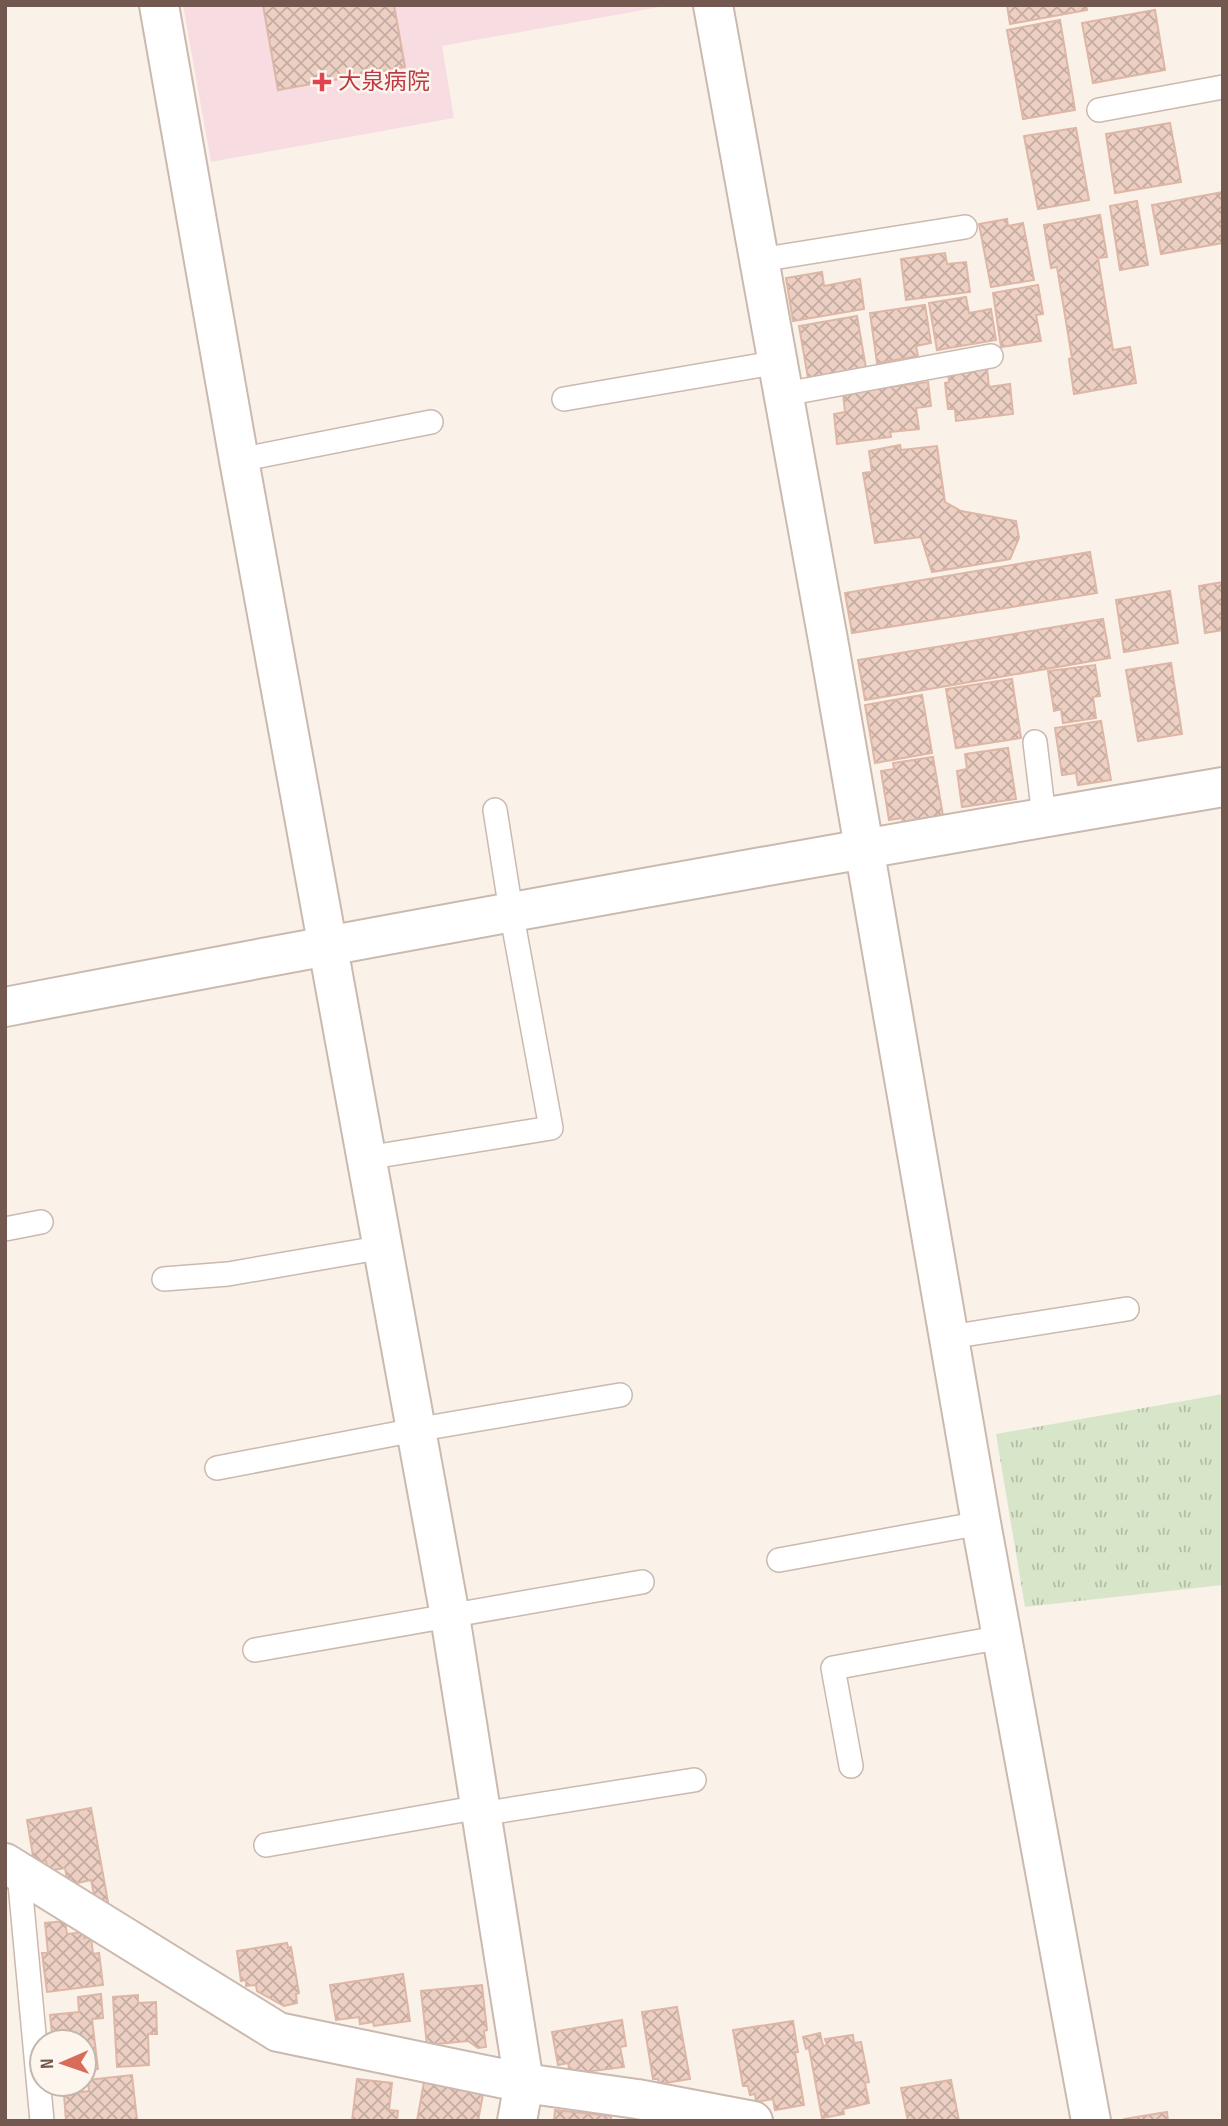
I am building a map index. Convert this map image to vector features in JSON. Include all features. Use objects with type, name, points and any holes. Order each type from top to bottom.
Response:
[{"type":"street","points":[[159,5],[239,460],[450,1616],[524,2083],[517,2121]]},
{"type":"street","points":[[713,5],[865,848],[981,1523],[1091,2121]]},
{"type":"street","points":[[5,1007],[511,911],[1223,787]]},
{"type":"street","points":[[12,1868],[278,2032],[524,2083],[637,2099],[754,2121]]},
{"type":"lane","points":[[1099,110],[1223,88]]},
{"type":"lane","points":[[760,260],[965,227]]},
{"type":"lane","points":[[564,399],[991,356]]},
{"type":"lane","points":[[239,460],[431,422]]},
{"type":"lane","points":[[1035,742],[1044,817]]},
{"type":"lane","points":[[366,1158],[551,1128],[495,810]]},
{"type":"lane","points":[[5,1229],[41,1222]]},
{"type":"lane","points":[[164,1279],[228,1274],[384,1247]]},
{"type":"lane","points":[[950,1337],[1127,1308]]},
{"type":"lane","points":[[217,1468],[620,1395]]},
{"type":"lane","points":[[779,1560],[981,1523]]},
{"type":"lane","points":[[255,1650],[642,1582]]},
{"type":"lane","points":[[851,1766],[833,1668],[1002,1637]]},
{"type":"lane","points":[[266,1845],[480,1810],[694,1780]]},
{"type":"lane","points":[[12,1868],[42,2121]]},
{"type":"shaded area","name":"大泉病院","points":[[183,5],[671,5],[442,46],[454,118],[211,162]]},
{"type":"green space","points":[[1223,1394],[1223,1585],[1025,1607],[996,1434]]},
{"type":"building","points":[[263,5],[394,5],[405,67],[278,90]]},
{"type":"building","points":[[1007,5],[1086,5],[1087,10],[1010,24]]},
{"type":"building","points":[[1155,10],[1165,70],[1093,83],[1082,23]]},
{"type":"building","points":[[1060,20],[1075,110],[1023,119],[1007,30]]},
{"type":"building","points":[[1170,123],[1181,182],[1115,193],[1106,134]]},
{"type":"building","points":[[1076,128],[1089,200],[1038,209],[1024,136]]},
{"type":"building","points":[[1223,192],[1223,243],[1161,254],[1152,205]]},
{"type":"building","points":[[1137,201],[1148,265],[1120,270],[1110,206]]},
{"type":"building","points":[[1100,215],[1107,257],[1098,258],[1113,350],[1130,347],[1136,383],[1074,394],[1069,359],[1072,358],[1057,267],[1051,268],[1044,225]]},
{"type":"building","points":[[1007,219],[1008,226],[1023,223],[1034,280],[991,287],[979,224]]},
{"type":"building","points":[[945,253],[947,264],[966,262],[970,292],[906,300],[901,259]]},
{"type":"building","points":[[822,272],[824,286],[860,279],[864,309],[793,321],[786,278]]},
{"type":"building","points":[[1038,285],[1043,314],[1036,315],[1041,341],[1001,347],[993,293]]},
{"type":"building","points":[[966,297],[969,313],[991,309],[996,340],[937,350],[929,303]]},
{"type":"building","points":[[925,305],[931,343],[916,346],[918,356],[877,363],[870,313]]},
{"type":"building","points":[[857,316],[866,368],[808,378],[799,326]]},
{"type":"building","points":[[987,368],[989,387],[1010,384],[1013,414],[956,421],[955,409],[948,409],[945,383],[949,382],[948,373]]},
{"type":"building","points":[[928,382],[931,406],[916,408],[919,429],[890,432],[891,437],[837,444],[834,414],[845,412],[843,393]]},
{"type":"building","points":[[900,445],[901,450],[937,446],[945,502],[961,511],[1016,521],[1019,538],[1010,559],[932,572],[921,537],[875,543],[863,473],[872,472],[869,451]]},
{"type":"building","points":[[1090,552],[1097,593],[852,633],[845,593]]},
{"type":"building","points":[[1223,582],[1223,630],[1205,633],[1199,586]]},
{"type":"building","points":[[1170,591],[1178,643],[1124,652],[1116,600]]},
{"type":"building","points":[[1103,619],[1110,658],[865,700],[858,660]]},
{"type":"building","points":[[1171,663],[1182,734],[1138,741],[1126,670]]},
{"type":"building","points":[[1095,665],[1100,696],[1093,697],[1096,718],[1063,723],[1061,709],[1054,711],[1048,671]]},
{"type":"building","points":[[1012,679],[1021,738],[956,748],[946,689]]},
{"type":"building","points":[[922,695],[932,753],[875,763],[865,705]]},
{"type":"building","points":[[1101,721],[1111,780],[1078,785],[1076,773],[1062,775],[1055,728]]},
{"type":"building","points":[[1008,748],[1016,799],[962,807],[957,771],[967,769],[965,754]]},
{"type":"building","points":[[933,757],[943,816],[903,822],[902,818],[889,820],[881,771],[894,769],[893,763]]},
{"type":"building","points":[[91,1808],[108,1902],[96,1904],[91,1880],[68,1885],[65,1868],[48,1871],[46,1861],[34,1862],[27,1820]]},
{"type":"building","points":[[65,1921],[67,1934],[84,1932],[84,1938],[91,1937],[93,1954],[99,1953],[103,1985],[47,1992],[42,1953],[48,1953],[45,1923]]},
{"type":"building","points":[[287,1943],[288,1948],[291,1947],[299,1993],[296,1994],[297,2003],[284,2006],[257,1991],[256,1985],[246,1986],[246,1980],[241,1981],[237,1951]]},
{"type":"building","points":[[403,1974],[410,2021],[374,2026],[373,2022],[360,2024],[359,2017],[336,2020],[330,1985]]},
{"type":"building","points":[[482,1985],[486,2047],[478,2048],[468,2041],[427,2045],[421,1991]]},
{"type":"building","points":[[101,1994],[103,2018],[92,2019],[93,2028],[51,2028],[50,2015],[79,2012],[78,1997]]},
{"type":"building","points":[[138,1995],[138,2003],[156,2002],[157,2034],[148,2034],[149,2065],[117,2067],[113,1997]]},
{"type":"building","points":[[677,2007],[690,2079],[659,2084],[658,2079],[653,2079],[642,2012]]},
{"type":"building","points":[[622,2020],[626,2046],[620,2047],[624,2067],[570,2074],[568,2063],[558,2065],[552,2032]]},
{"type":"building","points":[[793,2021],[804,2105],[775,2110],[773,2099],[756,2102],[755,2094],[750,2095],[748,2086],[743,2086],[733,2030]]},
{"type":"building","points":[[820,2033],[823,2046],[827,2045],[825,2039],[853,2035],[854,2043],[861,2042],[869,2082],[865,2083],[869,2103],[843,2109],[844,2114],[822,2118],[809,2048],[806,2049],[803,2037]]},
{"type":"building","points":[[132,2075],[137,2120],[66,2121],[64,2098],[98,2098],[98,2079]]},
{"type":"building","points":[[357,2079],[392,2083],[389,2110],[398,2111],[397,2121],[352,2121]]},
{"type":"building","points":[[951,2080],[959,2121],[908,2121],[901,2088]]},
{"type":"building","points":[[424,2082],[483,2094],[478,2121],[417,2121]]},
{"type":"building","points":[[555,2110],[611,2116],[611,2121],[554,2121]]},
{"type":"building","points":[[1167,2112],[1168,2121],[1124,2121],[1124,2119]]},
{"type":"place","name":"大泉病院","points":[[322,82]]}]
